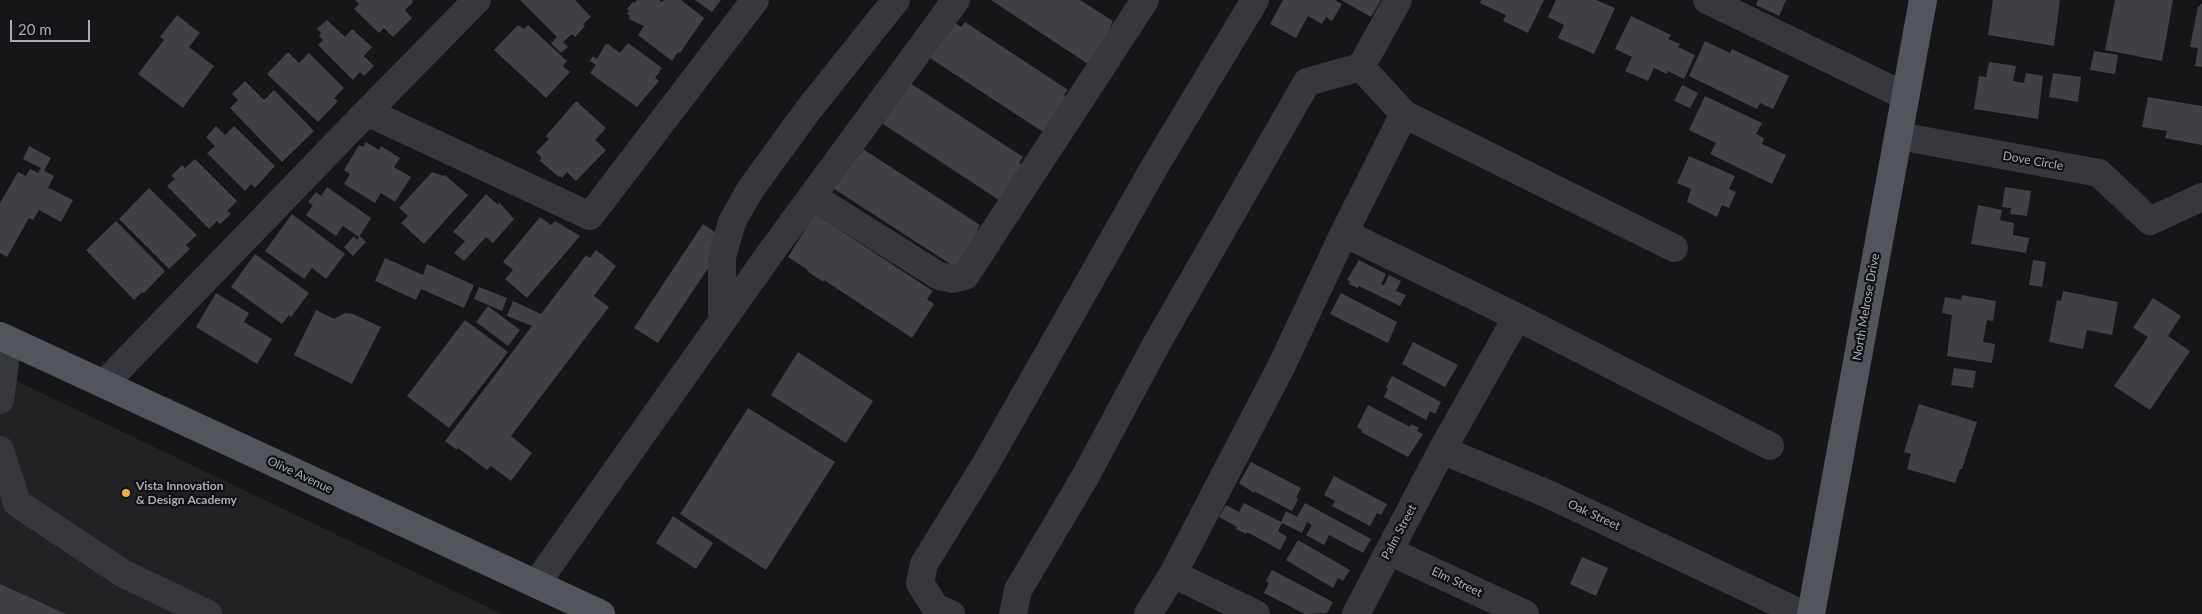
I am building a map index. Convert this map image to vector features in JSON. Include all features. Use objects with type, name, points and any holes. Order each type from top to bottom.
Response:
[{"type":"main road","name":"North Melrose Drive","points":[[1811,614],[1923,0]]},
{"type":"main road","name":"Olive Avenue","points":[[4,338],[601,614]]},
{"type":"street","points":[[104,384],[477,0]]},
{"type":"street","points":[[367,112],[590,216],[755,0]]},
{"type":"street","points":[[722,321],[722,257],[732,222],[750,190],[776,154],[896,0]]},
{"type":"street","points":[[536,584],[722,321],[956,0]]},
{"type":"street","points":[[812,196],[939,276],[953,279],[965,276],[1145,0]]},
{"type":"street","points":[[951,614],[936,607],[920,583],[924,564],[985,465],[1155,166],[1255,0]]},
{"type":"street","points":[[1012,614],[1018,590],[1085,476],[1157,343],[1307,82],[1361,67],[1398,0]]},
{"type":"street","points":[[1707,0],[1906,96]]},
{"type":"street","points":[[1361,67],[1404,114],[1674,248]]},
{"type":"street","points":[[1148,614],[1173,574],[1280,367],[1344,233],[1404,114]]},
{"type":"street","name":"Dove Circle","points":[[1898,136],[2099,173],[2150,221],[2202,197]]},
{"type":"street","points":[[1344,233],[1517,317],[1770,446]]},
{"type":"street","name":"Palm Street","points":[[1356,614],[1442,450],[1517,317]]},
{"type":"street","points":[[0,400],[4,338]]},
{"type":"street","name":"Oak Street","points":[[1442,450],[1548,494],[1802,614]]},
{"type":"street","points":[[2,464],[17,504],[124,574],[208,614]]},
{"type":"street","name":"Elm Street","points":[[1389,551],[1524,614]]},
{"type":"street","points":[[1173,574],[1256,614]]},
{"type":"shaded area","name":"Vista Innovation & Design Academy","points":[[0,373],[502,614],[0,614]]},
{"type":"building","points":[[355,0],[412,0],[413,2],[405,10],[412,18],[393,37],[384,28],[379,33],[354,9],[359,4]]},
{"type":"building","points":[[520,0],[575,0],[591,17],[583,24],[585,26],[575,37],[572,34],[563,42],[568,47],[561,53],[551,43],[557,37]]},
{"type":"building","points":[[637,0],[659,0],[662,2],[664,0],[681,0],[704,18],[680,53],[678,52],[672,61],[638,35],[644,26],[629,19],[630,16],[627,14],[629,11],[627,9]]},
{"type":"building","points":[[695,0],[721,0],[712,12]]},
{"type":"building","points":[[991,0],[1080,0],[1113,21],[1110,27],[1115,30],[1091,66]]},
{"type":"building","points":[[1283,0],[1335,0],[1342,4],[1332,21],[1326,17],[1322,24],[1308,16],[1296,38],[1270,24]]},
{"type":"building","points":[[1341,0],[1381,0],[1371,17]]},
{"type":"building","points":[[1481,0],[1544,0],[1528,33],[1503,21],[1506,15],[1480,3]]},
{"type":"building","points":[[1556,0],[1596,0],[1615,8],[1594,54],[1558,38],[1564,25],[1548,17]]},
{"type":"building","points":[[1758,0],[1786,0],[1779,16],[1756,5]]},
{"type":"building","points":[[1993,0],[2060,0],[2054,46],[1988,35]]},
{"type":"building","points":[[2115,0],[2173,0],[2162,61],[2105,50]]},
{"type":"building","points":[[2200,4],[2202,4],[2202,67],[2195,66],[2198,48],[2190,47]]},
{"type":"building","points":[[177,15],[200,33],[189,47],[214,66],[183,108],[138,74],[164,40],[160,37]]},
{"type":"building","points":[[1631,16],[1671,35],[1668,39],[1680,44],[1678,47],[1695,55],[1684,79],[1668,71],[1667,74],[1654,68],[1648,81],[1625,71],[1632,57],[1615,49]]},
{"type":"building","points":[[327,20],[345,37],[352,29],[372,47],[364,56],[374,66],[364,76],[360,72],[353,80],[318,45],[323,40],[319,36],[321,33],[317,29]]},
{"type":"building","points":[[954,22],[961,27],[965,22],[1068,90],[1064,95],[1069,99],[1046,134],[930,58]]},
{"type":"building","points":[[518,25],[524,29],[528,25],[567,61],[563,66],[570,72],[546,98],[494,50]]},
{"type":"building","points":[[1705,41],[1730,53],[1732,49],[1789,76],[1773,109],[1760,103],[1757,109],[1689,76]]},
{"type":"building","points":[[628,43],[662,68],[655,78],[659,81],[637,107],[590,73],[596,65],[590,61],[593,56],[597,59],[605,45],[608,44],[620,53]]},
{"type":"building","points":[[2094,51],[2118,55],[2115,74],[2090,70]]},
{"type":"building","points":[[288,52],[299,63],[309,53],[344,88],[334,98],[338,101],[318,122],[267,74]]},
{"type":"building","points":[[1989,62],[2016,66],[2013,81],[2024,83],[2026,73],[2043,76],[2038,119],[1974,109],[1979,76],[1986,77]]},
{"type":"building","points":[[2053,73],[2081,77],[2078,102],[2049,97]]},
{"type":"building","points":[[245,81],[264,100],[274,90],[314,131],[282,162],[230,108],[238,100],[232,94]]},
{"type":"building","points":[[910,83],[1023,157],[1019,163],[1025,166],[1002,202],[877,120]]},
{"type":"building","points":[[1682,85],[1698,93],[1690,108],[1674,101]]},
{"type":"building","points":[[1705,96],[1762,123],[1756,134],[1764,138],[1762,144],[1786,155],[1772,184],[1710,154],[1716,143],[1689,130]]},
{"type":"building","points":[[2148,97],[2202,106],[2202,145],[2165,138],[2167,131],[2142,127]]},
{"type":"building","points":[[576,101],[606,128],[595,140],[606,150],[576,181],[567,172],[562,178],[559,177],[540,161],[541,157],[536,152],[549,139],[546,136]]},
{"type":"building","points":[[216,126],[225,135],[234,126],[275,166],[255,188],[251,184],[245,191],[207,153],[215,146],[206,137]]},
{"type":"building","points":[[366,142],[379,150],[381,146],[400,158],[394,167],[411,177],[395,202],[381,193],[375,203],[344,184],[350,174],[344,170],[359,145],[363,147]]},
{"type":"building","points":[[29,146],[51,158],[44,171],[54,176],[48,188],[73,200],[61,222],[39,210],[33,220],[29,218],[7,257],[0,253],[0,203],[18,172],[26,176],[30,169],[38,173],[41,168],[23,159]]},
{"type":"building","points":[[852,148],[861,154],[863,149],[980,225],[977,230],[981,233],[958,269],[828,185]]},
{"type":"building","points":[[1689,156],[1735,176],[1729,189],[1736,192],[1729,208],[1722,205],[1717,217],[1687,202],[1691,189],[1677,183]]},
{"type":"building","points":[[195,159],[237,201],[227,211],[231,214],[220,224],[217,221],[209,229],[167,186],[175,179],[171,176],[182,165],[185,168]]},
{"type":"building","points":[[432,172],[445,175],[468,195],[424,244],[401,223],[408,216],[399,208]]},
{"type":"building","points":[[327,187],[371,218],[359,237],[343,226],[336,236],[306,215],[313,205],[308,202],[316,192],[321,196]]},
{"type":"building","points":[[2005,187],[2031,191],[2027,216],[2010,214],[2011,208],[2002,207]]},
{"type":"building","points":[[149,188],[197,235],[186,245],[190,249],[169,269],[119,219]]},
{"type":"building","points":[[486,194],[498,205],[499,202],[514,219],[493,243],[486,237],[464,261],[454,253],[465,241],[453,232]]},
{"type":"building","points":[[1978,205],[2002,210],[2000,220],[2014,223],[2013,235],[2029,238],[2026,253],[1971,244]]},
{"type":"building","points":[[292,214],[345,254],[326,279],[312,268],[304,279],[265,251]]},
{"type":"building","points":[[815,214],[933,291],[927,299],[934,304],[912,338],[824,280],[823,282],[788,257]]},
{"type":"building","points":[[540,217],[551,225],[555,221],[580,236],[527,298],[505,279],[513,270],[503,262]]},
{"type":"building","points":[[116,221],[165,271],[144,293],[142,292],[134,300],[86,250]]},
{"type":"building","points":[[703,224],[727,240],[658,343],[634,328]]},
{"type":"building","points":[[354,236],[357,240],[360,236],[366,242],[353,256],[344,247]]},
{"type":"building","points":[[596,250],[616,266],[594,296],[609,307],[511,436],[532,453],[511,481],[491,466],[487,470],[458,448],[457,450],[445,441],[532,326],[507,316],[513,301],[541,314],[586,255],[590,258]]},
{"type":"building","points":[[255,254],[309,293],[291,317],[289,315],[282,324],[231,287]]},
{"type":"building","points":[[385,258],[423,275],[427,264],[474,285],[464,308],[421,289],[416,300],[375,281]]},
{"type":"building","points":[[1359,260],[1386,274],[1381,284],[1384,285],[1389,275],[1401,281],[1396,291],[1406,295],[1400,306],[1359,286],[1358,288],[1349,284],[1350,281],[1347,280]]},
{"type":"building","points":[[2033,260],[2046,262],[2042,287],[2029,285]]},
{"type":"building","points":[[479,287],[507,298],[502,311],[474,299]]},
{"type":"building","points":[[2063,291],[2118,302],[2112,335],[2087,330],[2083,349],[2049,342],[2057,300],[2061,301]]},
{"type":"building","points":[[216,293],[249,313],[244,322],[272,339],[257,364],[196,327]]},
{"type":"building","points":[[1341,293],[1397,322],[1388,343],[1330,314]]},
{"type":"building","points":[[1962,295],[1996,301],[1993,321],[1987,320],[1983,342],[1995,344],[1992,363],[1947,356],[1952,315],[1942,313],[1945,297],[1961,300]]},
{"type":"building","points":[[2153,298],[2181,316],[2168,336],[2190,351],[2150,410],[2114,386],[2148,337],[2133,328]]},
{"type":"building","points":[[488,306],[520,330],[508,346],[476,322]]},
{"type":"building","points":[[316,310],[334,319],[345,313],[353,314],[381,327],[352,384],[294,355]]},
{"type":"building","points":[[465,320],[508,352],[449,428],[407,396]]},
{"type":"building","points":[[1413,342],[1458,365],[1445,387],[1402,364]]},
{"type":"building","points":[[798,352],[873,401],[846,443],[771,395]]},
{"type":"building","points":[[1954,368],[1976,371],[1973,388],[1951,385]]},
{"type":"building","points":[[1392,376],[1441,402],[1435,414],[1430,411],[1426,420],[1384,397],[1388,389],[1386,387]]},
{"type":"building","points":[[1919,404],[1977,422],[1962,469],[1960,469],[1955,483],[1907,469],[1911,454],[1904,452]]},
{"type":"building","points":[[1368,405],[1410,427],[1411,424],[1419,428],[1417,431],[1423,434],[1408,457],[1361,432],[1362,430],[1357,427]]},
{"type":"building","points":[[748,408],[835,462],[766,570],[680,514]]},
{"type":"building","points":[[1251,462],[1301,488],[1292,511],[1254,491],[1254,493],[1239,483]]},
{"type":"building","points":[[1334,476],[1387,504],[1381,515],[1377,513],[1370,526],[1332,506],[1335,501],[1324,495]]},
{"type":"building","points":[[1244,503],[1281,522],[1286,511],[1297,517],[1305,503],[1371,539],[1363,553],[1329,535],[1324,545],[1306,535],[1312,525],[1307,522],[1302,533],[1282,523],[1278,531],[1287,537],[1280,550],[1247,532],[1246,534],[1236,529],[1237,527],[1219,517],[1226,505],[1239,512]]},
{"type":"building","points":[[673,516],[713,543],[696,569],[656,543]]},
{"type":"building","points":[[1298,540],[1350,570],[1343,581],[1338,578],[1333,588],[1286,560]]},
{"type":"building","points":[[1582,557],[1608,568],[1596,596],[1570,584]]},
{"type":"building","points":[[1272,570],[1333,602],[1327,613],[1305,614],[1264,593],[1269,583],[1266,581]]},
{"type":"building","points":[[0,584],[66,614],[0,614]]},
{"type":"place","name":"Vista Innovation & Design Academy","points":[[126,493]]}]
